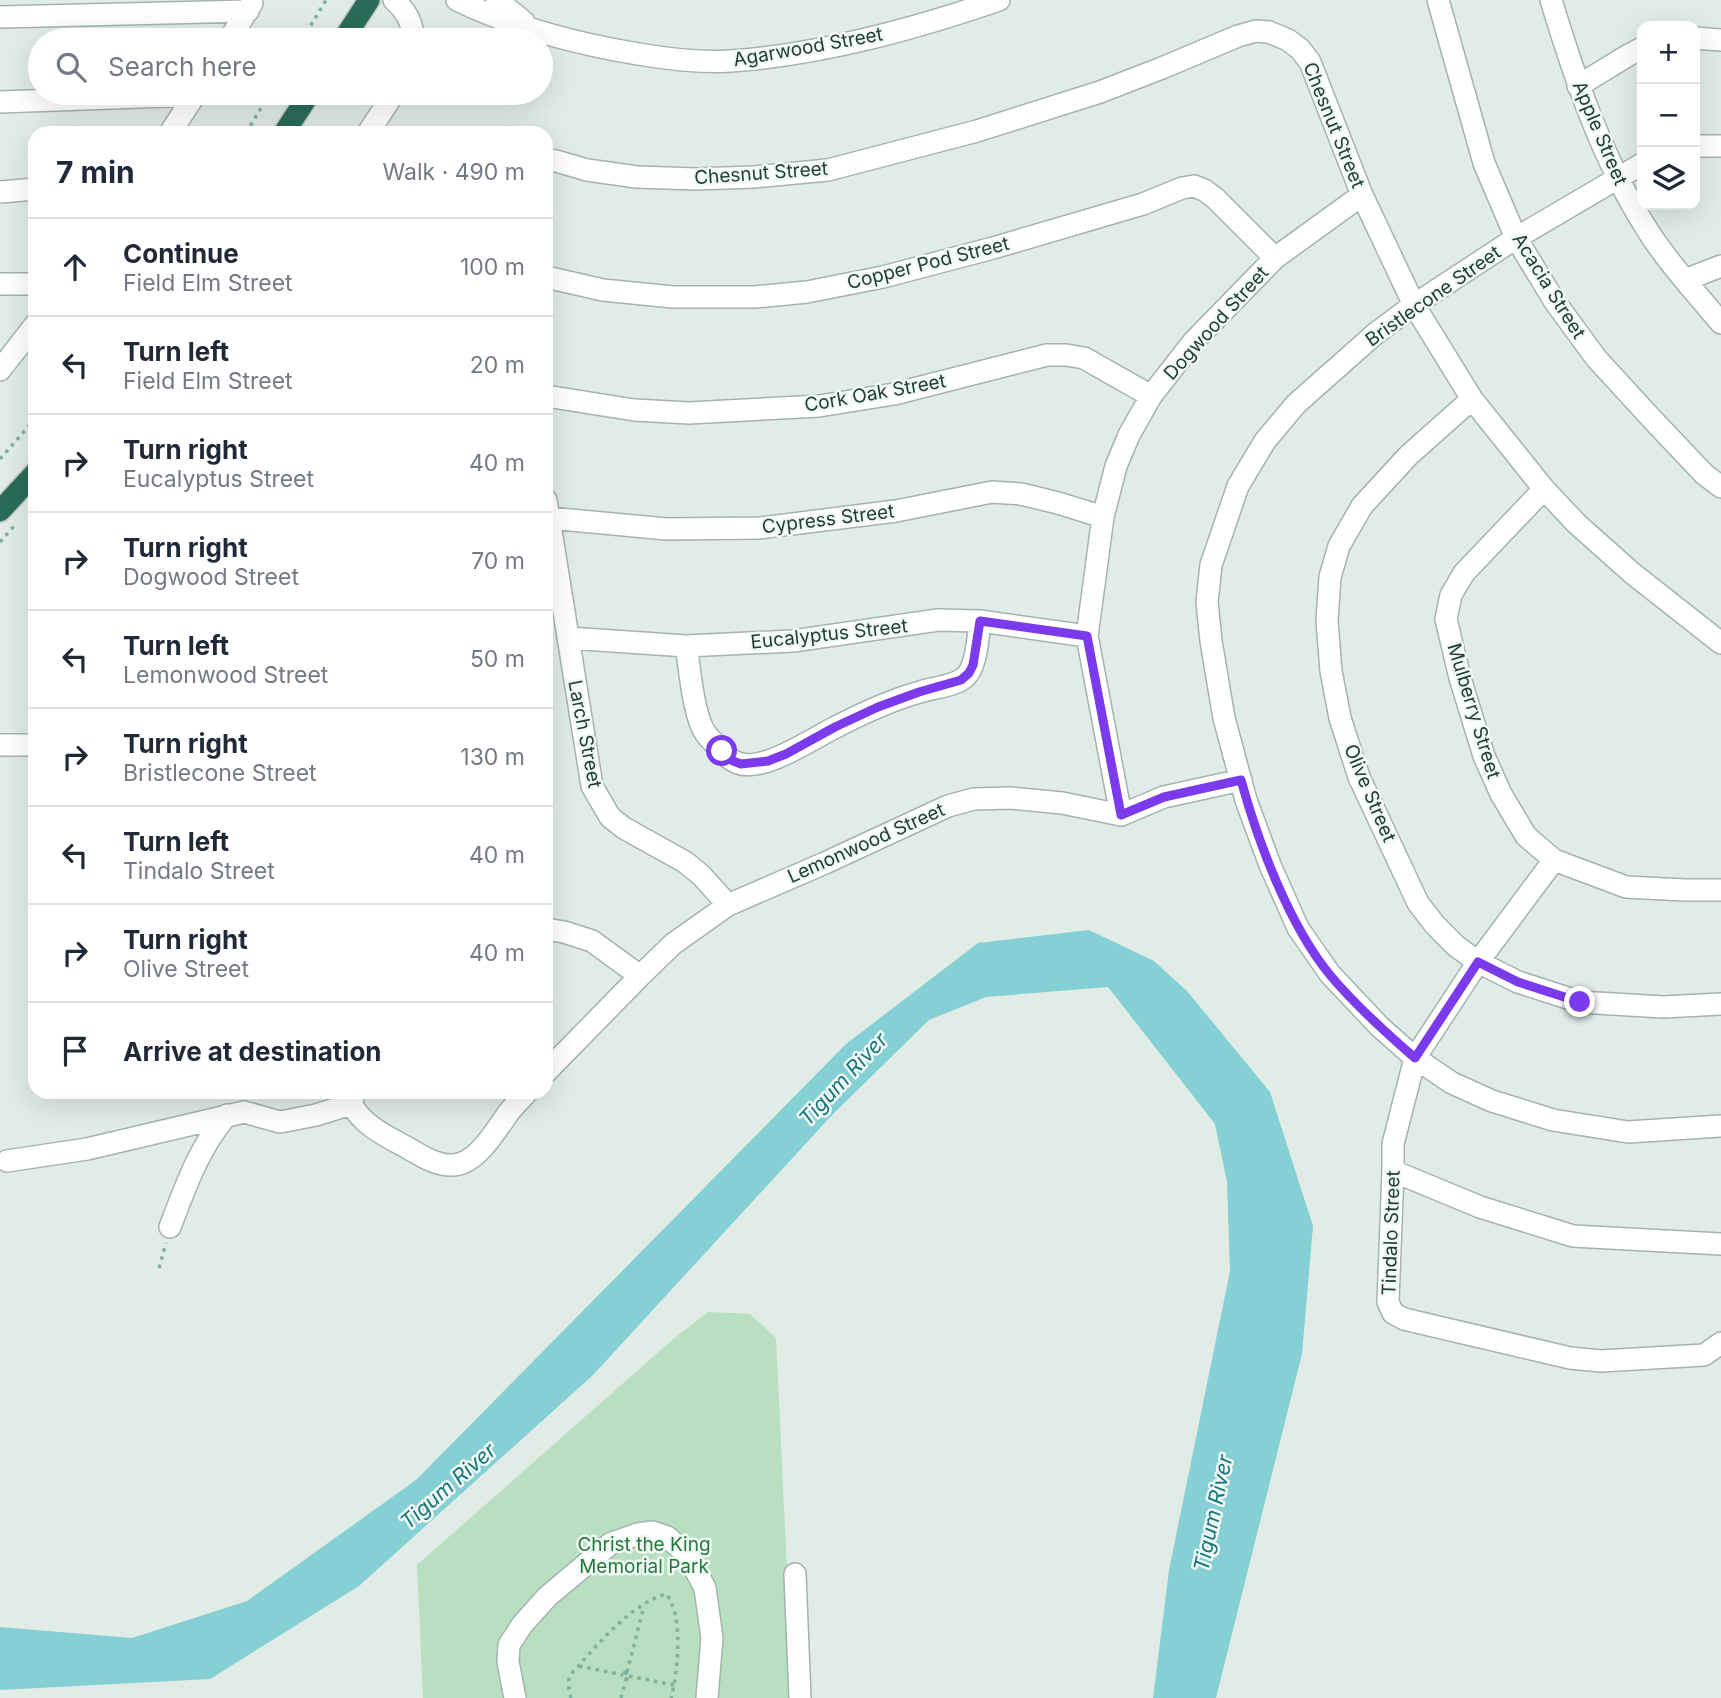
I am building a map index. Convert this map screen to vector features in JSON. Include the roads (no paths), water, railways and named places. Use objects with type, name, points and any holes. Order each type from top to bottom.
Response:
[{"type":"highway","points":[[351,28],[369,0]]},
{"type":"highway","points":[[289,126],[302,105]]},
{"type":"highway","points":[[0,511],[28,481]]},
{"type":"street","points":[[1,0],[0,17],[250,6]]},
{"type":"street","points":[[394,0],[403,8],[413,28]]},
{"type":"street","name":"Agarwood Street","points":[[457,0],[487,15],[531,28]]},
{"type":"street","name":"Agarwood Street","points":[[497,0],[531,28]]},
{"type":"street","name":"Agarwood Street","points":[[553,35],[622,52],[679,60],[728,62],[854,43],[999,0]]},
{"type":"street","name":"Acacia Street","points":[[1438,0],[1484,163],[1516,239],[1555,302],[1596,358],[1704,474],[1721,487]]},
{"type":"street","name":"Apple Street","points":[[1551,0],[1578,86],[1618,178],[1648,231],[1721,323]]},
{"type":"street","points":[[236,28],[250,6]]},
{"type":"street","name":"Chesnut Street","points":[[553,161],[587,170],[637,177],[754,177],[828,170],[977,131],[1087,96],[1238,36],[1256,31],[1269,32],[1300,49],[1310,62],[1362,195],[1414,305],[1472,399],[1544,489],[1577,524],[1606,551],[1719,637]]},
{"type":"street","points":[[1700,38],[1721,40]]},
{"type":"street","points":[[1578,86],[1637,50]]},
{"type":"street","points":[[0,102],[28,101]]},
{"type":"street","points":[[174,126],[188,105]]},
{"type":"street","points":[[373,126],[386,105]]},
{"type":"street","points":[[1700,146],[1721,146]]},
{"type":"street","name":"Bristlecone Street","points":[[1637,167],[1516,239],[1414,305],[1375,334],[1296,404],[1265,441],[1238,486],[1211,565],[1207,602],[1224,718],[1241,780],[1270,865],[1298,928],[1329,974],[1380,1027],[1415,1058],[1452,1083],[1492,1101],[1553,1121],[1628,1132],[1721,1126]]},
{"type":"street","name":"Copper Pod Street","points":[[553,279],[603,290],[673,297],[755,297],[807,292],[883,277],[993,248],[1143,204],[1182,188],[1194,186],[1215,198],[1275,258]]},
{"type":"street","points":[[0,192],[28,190]]},
{"type":"street","name":"Dogwood Street","points":[[1121,815],[1087,636],[1102,517],[1116,466],[1129,435],[1151,396],[1194,341],[1275,258],[1362,195]]},
{"type":"street","points":[[1685,280],[1721,266]]},
{"type":"street","points":[[0,285],[28,284]]},
{"type":"street","points":[[0,370],[28,334]]},
{"type":"street","name":"Cork Oak Street","points":[[553,402],[689,413],[819,406],[894,394],[1047,355],[1084,358],[1151,396]]},
{"type":"street","name":"Olive Street","points":[[1472,399],[1409,455],[1362,506],[1336,556],[1330,577],[1327,621],[1331,671],[1340,718],[1359,777],[1418,903],[1456,946],[1478,962],[1518,982],[1580,1002],[1663,1007],[1721,1004]]},
{"type":"street","name":"Mulberry Street","points":[[1544,489],[1464,573],[1451,595],[1446,619],[1480,743],[1501,794],[1526,836],[1554,860],[1626,887],[1721,890]]},
{"type":"street","name":"Cypress Street","points":[[553,510],[667,529],[760,528],[896,510],[992,492],[1021,494],[1102,517]]},
{"type":"street","name":"Larch Street","points":[[553,544],[592,786],[610,817],[624,828],[685,862],[701,875],[728,905]]},
{"type":"street","name":"Eucalyptus Street","points":[[569,638],[686,646],[793,641],[938,620],[980,621],[1087,636]]},
{"type":"street","points":[[686,646],[695,700],[706,734],[733,761],[753,764],[786,754],[878,707],[961,680],[973,665],[980,621]]},
{"type":"street","points":[[0,744],[28,745]]},
{"type":"street","points":[[1121,815],[1164,797],[1241,780]]},
{"type":"street","name":"Lemonwood Street","points":[[553,1065],[640,975],[682,937],[728,905],[948,806],[974,799],[1011,798],[1062,803],[1121,815]]},
{"type":"street","name":"Tindalo Street","points":[[1554,860],[1478,962],[1415,1058],[1393,1144],[1388,1302],[1393,1313],[1404,1319],[1570,1358],[1601,1361],[1704,1355],[1721,1343]]},
{"type":"street","points":[[553,930],[592,941],[640,975]]},
{"type":"street","points":[[7,1161],[87,1149],[244,1112],[280,1122],[316,1115],[351,1099]]},
{"type":"street","points":[[353,1099],[358,1115],[376,1130],[434,1162],[451,1166],[464,1163],[476,1153],[492,1137],[521,1099]]},
{"type":"street","points":[[170,1227],[207,1142],[227,1115]]},
{"type":"street","points":[[1394,1171],[1480,1207],[1573,1236],[1721,1244]]},
{"type":"street","points":[[515,1698],[508,1662],[509,1644],[522,1625],[547,1597],[610,1544],[652,1532],[667,1537],[687,1554],[705,1588],[712,1638],[707,1698]]},
{"type":"street","points":[[795,1574],[800,1698]]},
{"type":"water","name":"Tigum River","points":[[1089,930],[1154,961],[1187,991],[1270,1092],[1313,1226],[1302,1354],[1216,1698],[1153,1698],[1169,1570],[1230,1271],[1227,1182],[1215,1124],[1108,987],[986,997],[929,1020],[832,1115],[593,1375],[359,1586],[210,1679],[0,1690],[0,1627],[132,1638],[247,1601],[416,1480],[846,1044],[978,943]]},
{"type":"park label","name":"Christ the King Memorial Park","points":[[644,1555]]}]
